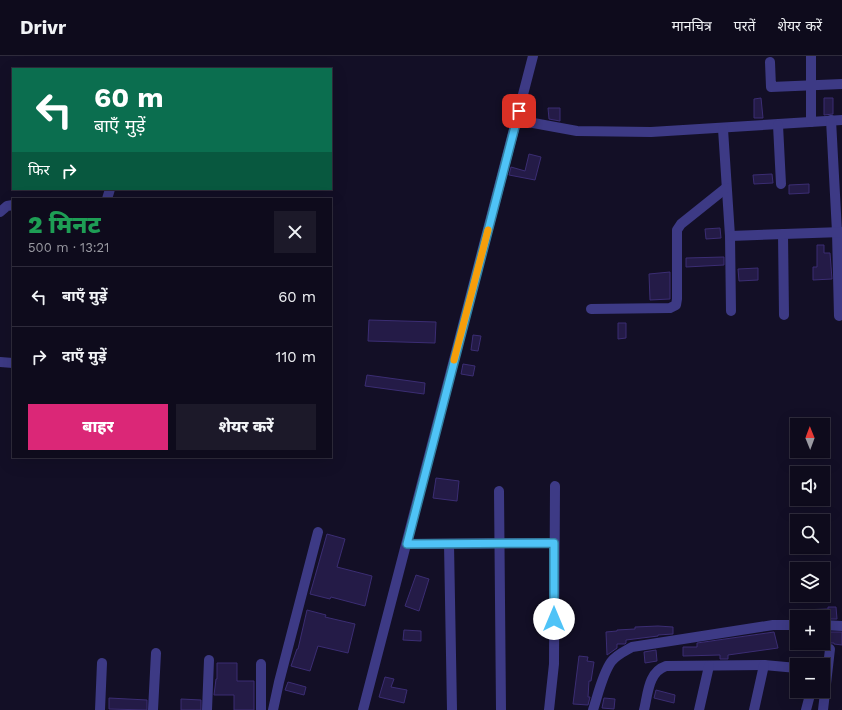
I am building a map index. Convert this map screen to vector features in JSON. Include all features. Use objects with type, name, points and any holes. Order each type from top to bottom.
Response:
[{"type":"street","points":[[363,710],[533,56]]},
{"type":"street","points":[[811,122],[812,56]]},
{"type":"street","points":[[770,62],[772,87],[842,84]]},
{"type":"street","points":[[517,120],[577,131],[651,132],[723,129],[842,120]]},
{"type":"street","points":[[831,120],[839,232],[839,316]]},
{"type":"street","points":[[778,125],[781,184]]},
{"type":"street","points":[[723,129],[730,236],[731,311]]},
{"type":"street","points":[[591,309],[670,308],[676,305],[677,230],[681,224],[726,188]]},
{"type":"street","points":[[0,212],[7,206],[12,205]]},
{"type":"street","points":[[730,236],[839,232]]},
{"type":"street","points":[[783,234],[784,315]]},
{"type":"street","points":[[0,362],[12,363]]},
{"type":"street","points":[[549,710],[554,664],[555,486]]},
{"type":"street","points":[[499,491],[501,710]]},
{"type":"street","points":[[273,710],[318,532]]},
{"type":"street","points":[[407,544],[554,543]]},
{"type":"street","points":[[449,544],[452,710]]},
{"type":"street","points":[[594,710],[600,686],[611,662],[619,654],[632,647],[773,625],[790,625]]},
{"type":"street","points":[[830,625],[842,626]]},
{"type":"street","points":[[153,710],[156,653]]},
{"type":"street","points":[[207,710],[209,660]]},
{"type":"street","points":[[100,710],[102,663]]},
{"type":"street","points":[[261,664],[261,710]]},
{"type":"street","points":[[754,710],[764,665]]},
{"type":"street","points":[[644,710],[652,677],[659,668],[666,666],[764,665],[790,667]]},
{"type":"street","points":[[699,710],[709,666]]},
{"type":"street","points":[[806,710],[809,698]]},
{"type":"street","points":[[823,710],[824,698]]},
{"type":"building","points":[[761,98],[763,118],[754,118],[754,99]]},
{"type":"building","points":[[824,98],[833,98],[833,114],[824,115]]},
{"type":"building","points":[[548,108],[560,108],[560,121],[549,119]]},
{"type":"building","points":[[529,154],[541,157],[535,180],[509,175],[511,167],[525,171]]},
{"type":"building","points":[[772,174],[773,183],[754,184],[753,175]]},
{"type":"building","points":[[809,184],[809,193],[789,194],[789,185]]},
{"type":"building","points":[[720,228],[721,238],[706,239],[705,229]]},
{"type":"building","points":[[817,245],[824,245],[824,253],[830,253],[832,279],[813,280],[813,267],[817,267]]},
{"type":"building","points":[[724,257],[724,265],[686,267],[686,258]]},
{"type":"building","points":[[758,268],[758,280],[739,281],[738,269]]},
{"type":"building","points":[[670,272],[670,299],[650,300],[649,274]]},
{"type":"building","points":[[369,320],[436,322],[435,343],[368,341]]},
{"type":"building","points":[[618,323],[626,323],[626,338],[618,339]]},
{"type":"building","points":[[473,335],[481,336],[478,351],[471,350]]},
{"type":"building","points":[[463,364],[475,366],[473,376],[461,374]]},
{"type":"building","points":[[367,375],[425,383],[424,394],[365,386]]},
{"type":"building","points":[[436,478],[459,481],[457,501],[433,498]]},
{"type":"building","points":[[327,534],[345,539],[337,567],[372,576],[365,606],[331,597],[330,599],[310,594]]},
{"type":"building","points":[[416,575],[429,579],[419,611],[405,606]]},
{"type":"building","points":[[828,607],[836,607],[837,619],[830,619],[830,610],[801,610],[828,609]]},
{"type":"building","points":[[307,610],[326,615],[325,617],[355,624],[348,653],[318,646],[310,671],[291,666],[298,649]]},
{"type":"building","points":[[635,627],[673,627],[673,634],[626,640],[625,644],[617,644],[617,648],[607,655],[606,632],[635,629]]},
{"type":"building","points":[[404,630],[421,631],[421,641],[403,640]]},
{"type":"building","points":[[774,632],[778,648],[728,655],[728,659],[720,659],[720,655],[683,656],[683,647],[697,647],[697,643]]},
{"type":"building","points":[[830,632],[842,632],[842,645],[830,643]]},
{"type":"building","points":[[656,650],[657,661],[645,663],[644,652]]},
{"type":"building","points":[[579,656],[588,657],[587,661],[594,662],[591,681],[589,681],[588,697],[590,697],[588,705],[573,704]]},
{"type":"building","points":[[217,663],[237,663],[237,681],[254,681],[254,710],[234,710],[234,695],[214,695],[217,679]]},
{"type":"building","points":[[385,677],[394,679],[391,687],[407,690],[404,703],[379,697]]},
{"type":"building","points":[[288,682],[306,687],[304,695],[285,690]]},
{"type":"building","points":[[656,690],[675,695],[674,703],[654,698]]},
{"type":"building","points":[[109,698],[147,700],[147,710],[109,709]]},
{"type":"building","points":[[604,698],[615,699],[614,709],[602,708]]},
{"type":"building","points":[[181,699],[201,700],[201,710],[181,710]]},
{"type":"slow traffic","points":[[454,360],[488,230]]},
{"type":"route","points":[[519,111],[407,544],[554,543],[554,619]]}]
